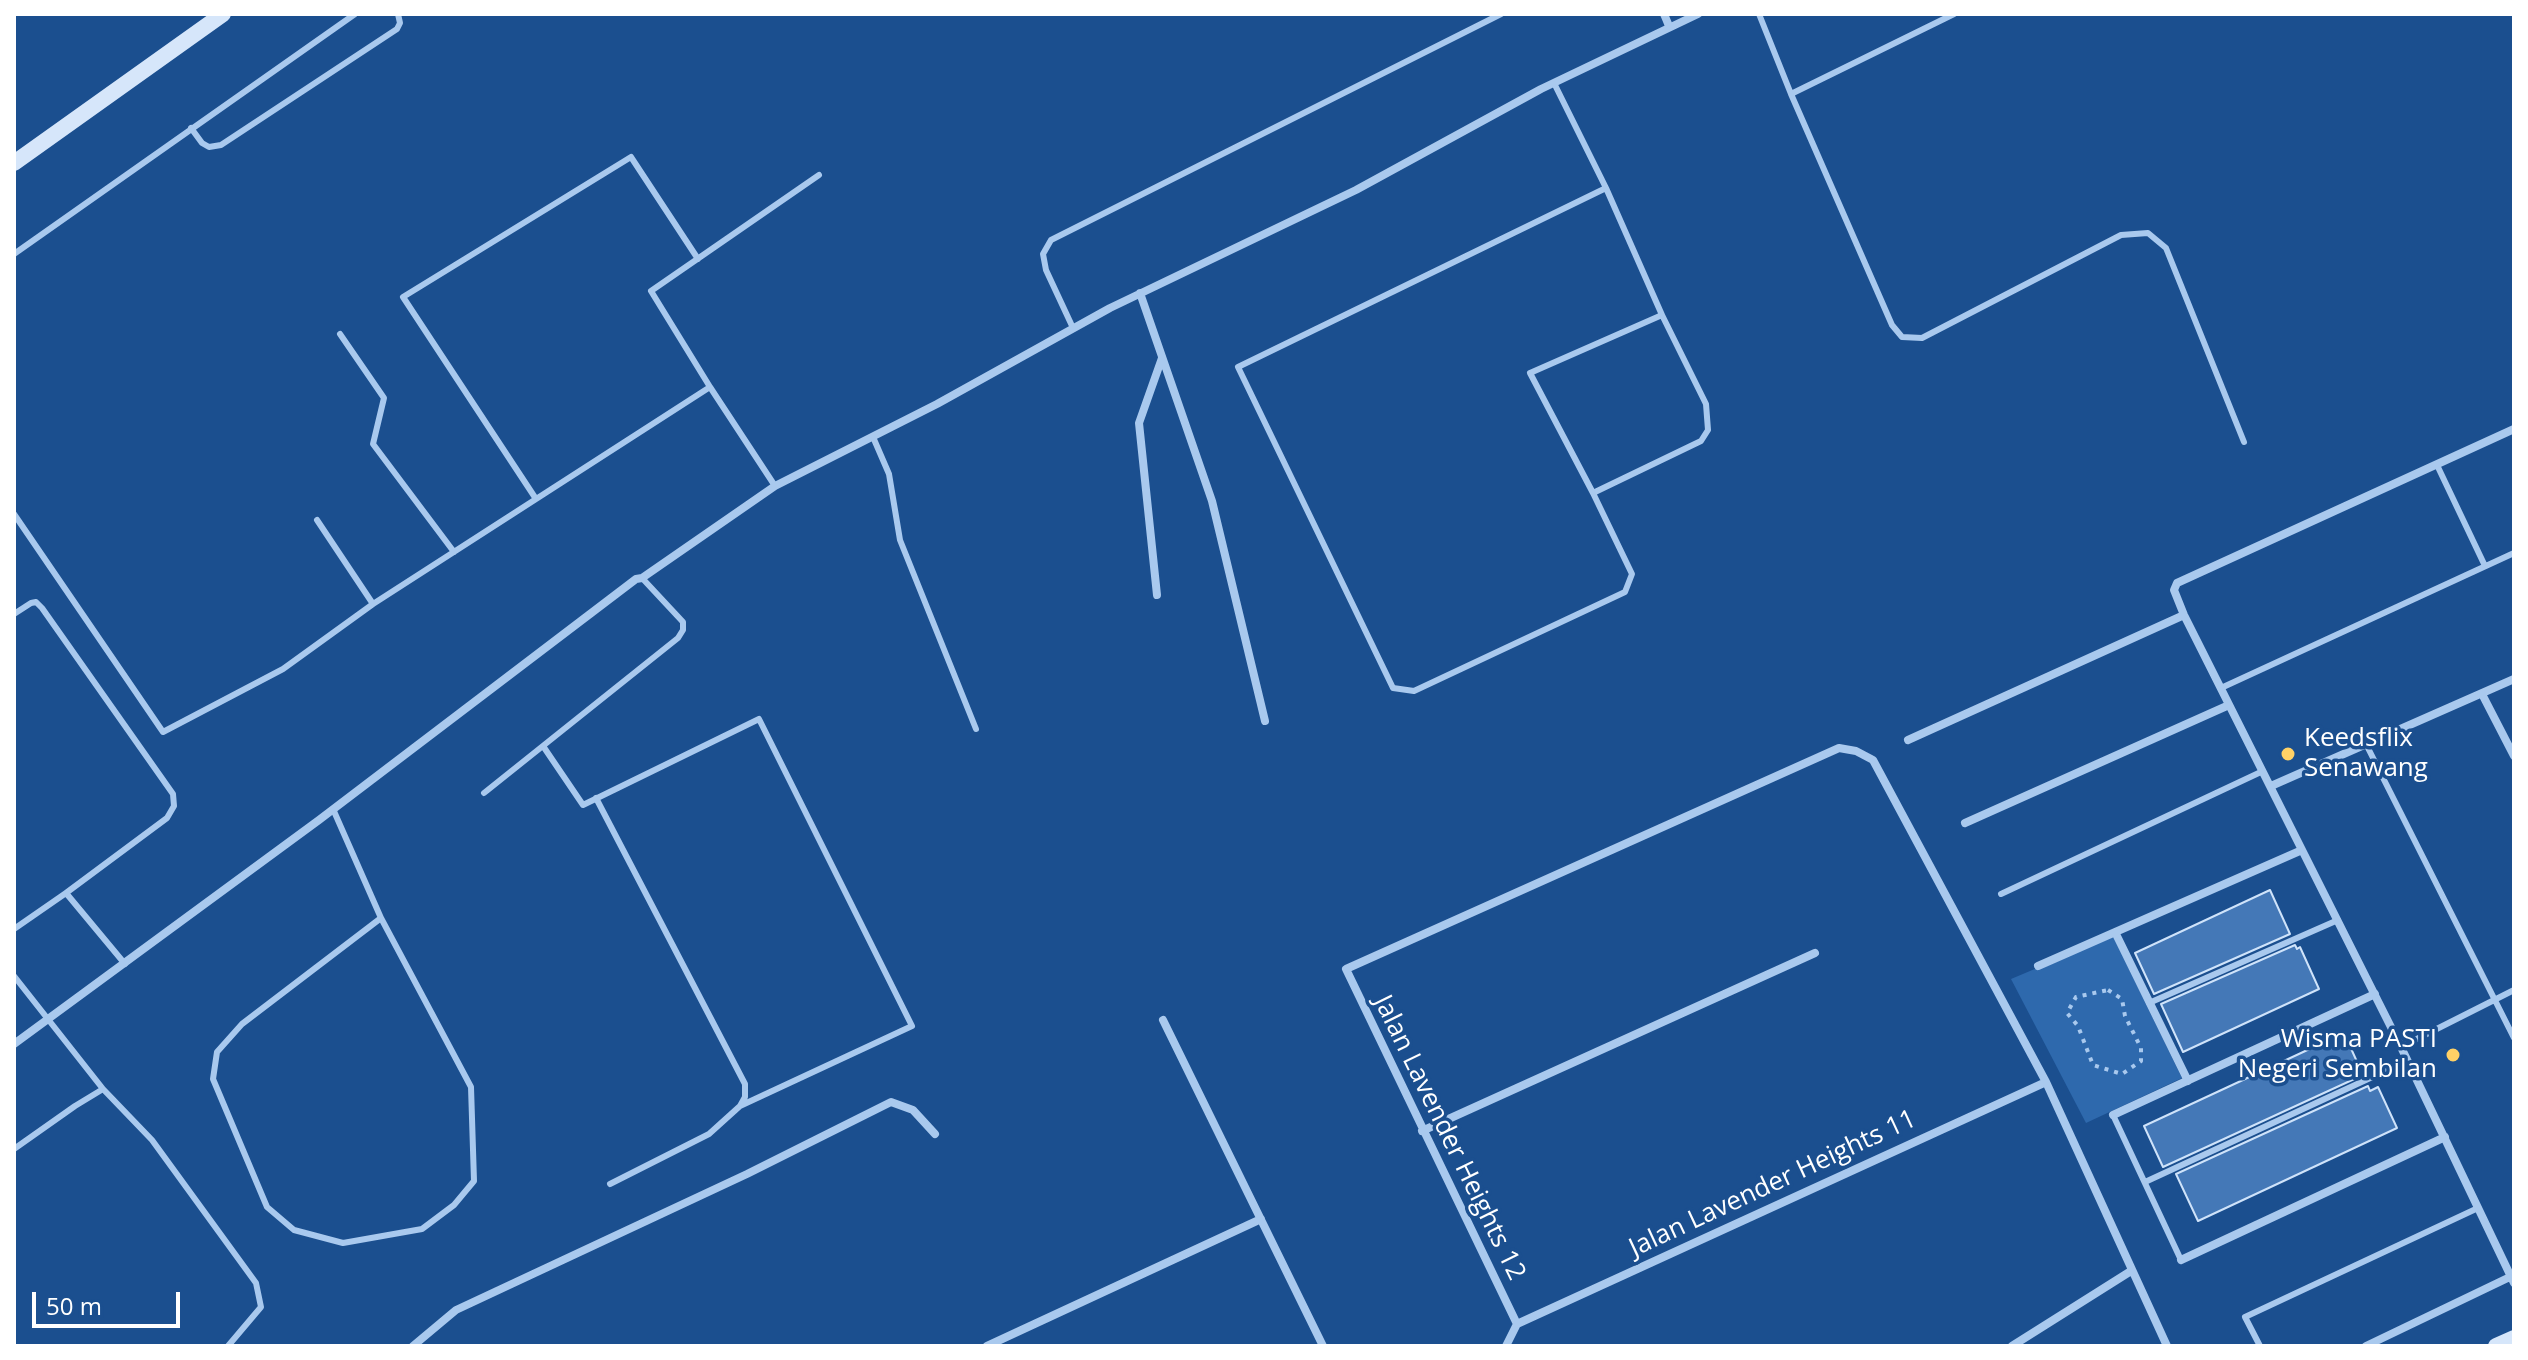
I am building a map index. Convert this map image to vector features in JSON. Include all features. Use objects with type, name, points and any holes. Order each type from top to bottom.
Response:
[{"type":"street","points":[[14,163],[223,14]]},
{"type":"street","points":[[1664,14],[1669,26]]},
{"type":"street","points":[[14,1044],[333,809],[636,579],[642,578],[775,486],[873,437],[1140,293],[1356,190],[1554,83],[1698,14]]},
{"type":"street","points":[[1140,293],[1212,501],[1265,721]]},
{"type":"street","points":[[1157,595],[1139,423],[1162,357]]},
{"type":"street","points":[[2366,1346],[2513,1280],[2174,590],[2177,583],[2514,429]]},
{"type":"street","points":[[1908,740],[2184,615]]},
{"type":"street","points":[[2271,786],[2514,679]]},
{"type":"street","points":[[2482,694],[2514,756]]},
{"type":"street","points":[[1965,823],[2229,705]]},
{"type":"street","name":"Jalan Lavender Heights 12","points":[[1517,1324],[1346,969],[1839,748],[1856,751],[1873,760],[2046,1082]]},
{"type":"street","points":[[2038,966],[2302,850]]},
{"type":"street","points":[[2115,932],[2188,1081]]},
{"type":"street","points":[[1422,1131],[1815,953]]},
{"type":"street","points":[[2113,1115],[2375,994]]},
{"type":"street","points":[[1163,1020],[1323,1346]]},
{"type":"street","points":[[2046,1082],[2167,1346]]},
{"type":"street","name":"Jalan Lavender Heights 11","points":[[1517,1324],[2046,1082]]},
{"type":"street","points":[[413,1346],[456,1310],[747,1174],[891,1102],[913,1110],[935,1134]]},
{"type":"street","points":[[2181,1260],[2445,1137]]},
{"type":"street","points":[[987,1346],[1261,1219]]},
{"type":"street","points":[[2012,1346],[2131,1271]]},
{"type":"street","points":[[1506,1346],[1517,1324]]},
{"type":"street","points":[[2496,1346],[2514,1338]]},
{"type":"lane","points":[[14,254],[355,14]]},
{"type":"lane","points":[[191,128],[209,147],[221,145],[397,29],[400,23],[398,14]]},
{"type":"lane","points":[[1073,328],[1046,270],[1043,254],[1051,240],[1501,14]]},
{"type":"lane","points":[[1759,14],[1892,325],[1902,337],[1922,338],[2121,235],[2148,233],[2166,248],[2244,442]]},
{"type":"lane","points":[[1791,94],[1954,14]]},
{"type":"lane","points":[[1554,83],[1706,404],[1708,430],[1701,441],[1593,493]]},
{"type":"lane","points":[[536,499],[403,297],[631,157],[698,259]]},
{"type":"lane","points":[[775,486],[651,291],[819,175]]},
{"type":"lane","points":[[1606,188],[1238,367],[1393,688],[1414,691],[1625,592],[1632,574],[1530,373],[1662,315]]},
{"type":"lane","points":[[340,334],[384,398],[373,444],[454,552]]},
{"type":"lane","points":[[14,514],[163,732],[283,669],[373,604],[710,387]]},
{"type":"lane","points":[[873,437],[889,474],[900,540],[976,729]]},
{"type":"lane","points":[[2437,465],[2485,566]]},
{"type":"lane","points":[[317,520],[373,604]]},
{"type":"lane","points":[[2221,688],[2514,553]]},
{"type":"lane","points":[[484,793],[678,638],[683,622],[642,578]]},
{"type":"lane","points":[[14,614],[31,603],[36,602],[42,608],[173,794],[174,806],[167,818],[14,929]]},
{"type":"lane","points":[[543,746],[583,805],[759,719],[912,1026],[740,1106],[709,1134],[610,1184]]},
{"type":"lane","points":[[2366,744],[2514,1038]]},
{"type":"lane","points":[[2001,894],[2263,771]]},
{"type":"lane","points":[[596,798],[745,1084],[745,1097],[740,1106]]},
{"type":"lane","points":[[333,809],[381,918],[471,1087],[474,1181],[454,1205],[422,1229],[343,1243],[294,1230],[267,1207],[213,1079],[217,1052],[242,1024],[381,918]]},
{"type":"lane","points":[[66,893],[125,964]]},
{"type":"lane","points":[[2149,1003],[2338,920]]},
{"type":"lane","points":[[14,976],[103,1089],[152,1140],[256,1283],[261,1307],[228,1346]]},
{"type":"lane","points":[[2401,1047],[2514,990]]},
{"type":"lane","points":[[2145,1182],[2407,1061]]},
{"type":"lane","points":[[14,1149],[103,1089]]},
{"type":"lane","points":[[2113,1115],[2181,1260]]},
{"type":"lane","points":[[2260,1346],[2245,1317],[2478,1208]]},
{"type":"path","points":[[2108,990],[2122,999],[2125,1016],[2141,1048],[2141,1061],[2122,1074],[2093,1065],[2078,1026],[2067,1013],[2076,997],[2108,990]]},
{"type":"path","points":[[2125,1016],[2135,1014]]},
{"type":"shaded area","points":[[2113,936],[2182,1078],[2086,1123],[2011,979]]},
{"type":"building","points":[[2270,890],[2290,934],[2154,994],[2135,953]]},
{"type":"building","points":[[2295,945],[2297,949],[2300,947],[2319,989],[2183,1052],[2161,1004]]},
{"type":"building","points":[[2344,1033],[2363,1075],[2163,1167],[2144,1126]]},
{"type":"building","points":[[2368,1086],[2370,1091],[2378,1087],[2397,1128],[2198,1221],[2176,1174]]},
{"type":"place","name":"Keedsflix Senawang","points":[[2288,754]]},
{"type":"place","name":"Wisma PASTI Negeri Sembilan","points":[[2453,1055]]}]
